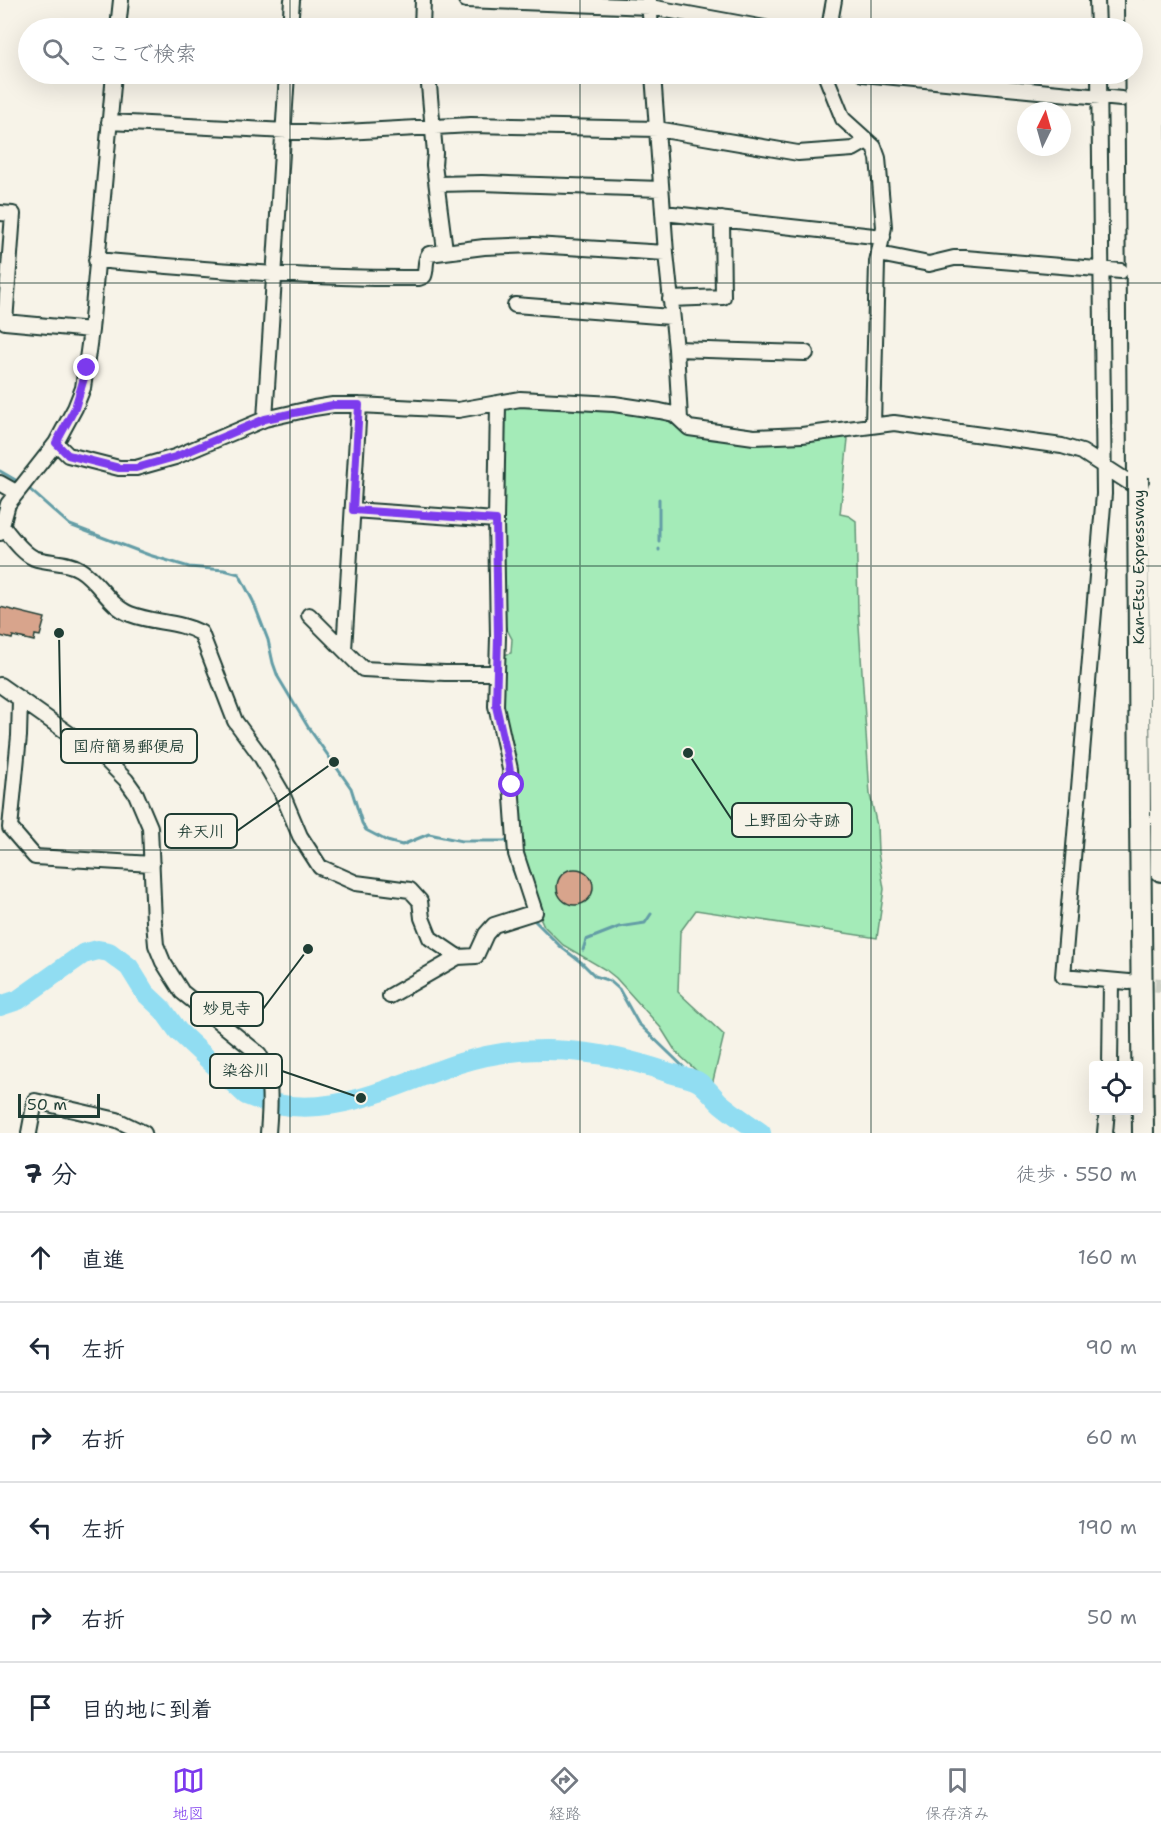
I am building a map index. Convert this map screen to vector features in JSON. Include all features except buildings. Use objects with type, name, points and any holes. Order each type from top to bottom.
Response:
[{"type":"highway","name":"Kan-Etsu Expressway","points":[[1135,0],[1135,18]]},
{"type":"highway","name":"Kan-Etsu Expressway","points":[[1155,0],[1161,871]]},
{"type":"highway","name":"Kan-Etsu Expressway","points":[[1136,84],[1143,1133]]},
{"type":"street","points":[[119,18],[121,0]]},
{"type":"street","points":[[291,18],[292,0]]},
{"type":"street","points":[[422,18],[423,0]]},
{"type":"street","points":[[466,0],[650,4],[717,18]]},
{"type":"street","points":[[831,18],[834,0]]},
{"type":"street","points":[[1097,0],[1098,18]]},
{"type":"street","points":[[113,84],[91,330],[83,388],[56,443],[8,504],[1,529],[34,558],[77,567],[88,575],[123,611],[191,627],[201,633],[235,721],[260,755],[281,791],[300,836],[320,867],[356,883],[410,890],[420,901],[422,918],[430,938],[458,957]]},
{"type":"street","points":[[265,419],[286,84]]},
{"type":"street","points":[[429,84],[434,165],[445,250]]},
{"type":"street","points":[[654,84],[680,419]]},
{"type":"street","points":[[829,84],[843,119],[876,150],[878,158],[884,219],[883,237],[877,262],[873,425]]},
{"type":"street","points":[[966,84],[1121,99]]},
{"type":"street","points":[[1099,84],[1105,467],[1094,629],[1063,976],[1129,982]]},
{"type":"street","points":[[109,122],[327,132],[471,124],[657,129],[798,153],[853,149],[867,141]]},
{"type":"street","points":[[438,184],[482,183],[661,189]]},
{"type":"street","points":[[0,213],[13,214],[5,322],[91,330]]},
{"type":"street","points":[[664,213],[883,237]]},
{"type":"street","points":[[670,299],[723,297],[722,219]]},
{"type":"street","points":[[96,260],[370,279],[419,278],[426,272],[426,258],[429,254],[445,250],[534,245],[666,253]]},
{"type":"street","points":[[879,254],[929,264],[954,258],[965,258],[1121,272]]},
{"type":"street","points":[[515,305],[671,317]]},
{"type":"street","points":[[676,349],[806,353]]},
{"type":"street","points":[[56,443],[68,455],[119,468],[136,468],[175,457],[265,419],[333,405],[458,410],[520,399],[614,404],[674,414],[689,428],[763,437],[802,435],[873,425],[905,424],[1062,446],[1082,452],[1160,496]]},
{"type":"street","points":[[390,996],[458,957],[476,956],[486,934],[494,925],[535,912],[516,854],[511,776],[496,706],[498,404]]},
{"type":"street","points":[[344,650],[359,405]]},
{"type":"street","points":[[0,483],[18,489]]},
{"type":"street","points":[[353,510],[496,520]]},
{"type":"street","points":[[309,615],[363,669],[496,673]]},
{"type":"street","points":[[0,685],[105,759],[136,794],[150,827],[156,945],[163,963],[182,992],[260,1054],[270,1083],[268,1133]]},
{"type":"street","points":[[20,700],[19,736],[10,828],[35,857],[152,864]]},
{"type":"street","points":[[1110,1061],[1111,981]]},
{"type":"street","points":[[29,1133],[35,1101],[117,1120],[144,1133]]},
{"type":"street","points":[[1105,1133],[1107,1115]]},
{"type":"green space","points":[[509,403],[573,405],[623,410],[665,420],[679,428],[845,434],[848,439],[840,514],[856,521],[858,610],[870,795],[877,826],[878,852],[884,889],[877,938],[696,910],[680,932],[678,992],[724,1035],[712,1085],[676,1052],[661,1028],[616,978],[563,945],[544,926],[533,901],[523,868],[503,730],[500,656],[511,653],[512,639],[502,620],[498,519],[503,408]]},
{"type":"waterway","points":[[0,471],[19,482]]},
{"type":"waterway","points":[[27,487],[70,525],[149,555],[189,567],[224,570],[239,574],[253,601],[268,640],[278,677],[308,727],[351,788],[366,830],[387,841],[402,845],[429,834],[462,841],[507,841],[513,870],[524,896]]},
{"type":"waterway","points":[[659,499],[659,541]]},
{"type":"waterway","points":[[583,950],[586,940],[619,927],[645,923],[651,914]]},
{"type":"waterway","points":[[533,915],[535,921],[561,947],[595,976],[610,981],[619,989],[638,1023],[698,1081]]},
{"type":"waterway","points":[[0,1006],[18,1000],[83,954],[98,950],[109,952],[129,967],[145,993],[163,1010],[178,1031],[246,1095],[274,1104],[302,1107],[329,1105],[381,1092],[460,1063],[486,1056],[538,1050],[564,1051],[616,1058],[697,1081],[720,1103],[761,1133]]},
{"type":"tunnel","points":[[1134,983],[1161,985]]},
{"type":"place","name":"国府簡易郵便局","points":[[59,633]]},
{"type":"place","name":"上野国分寺跡","points":[[688,753]]},
{"type":"place","name":"弁天川","points":[[334,762]]},
{"type":"place","name":"妙見寺","points":[[308,949]]},
{"type":"place","name":"染谷川","points":[[361,1098]]},
{"type":"route","points":[[87,368],[83,388],[75,408],[56,443],[68,455],[119,468],[148,466],[265,419],[333,405],[359,405],[353,510],[496,520],[498,637],[496,706],[512,785]]}]
